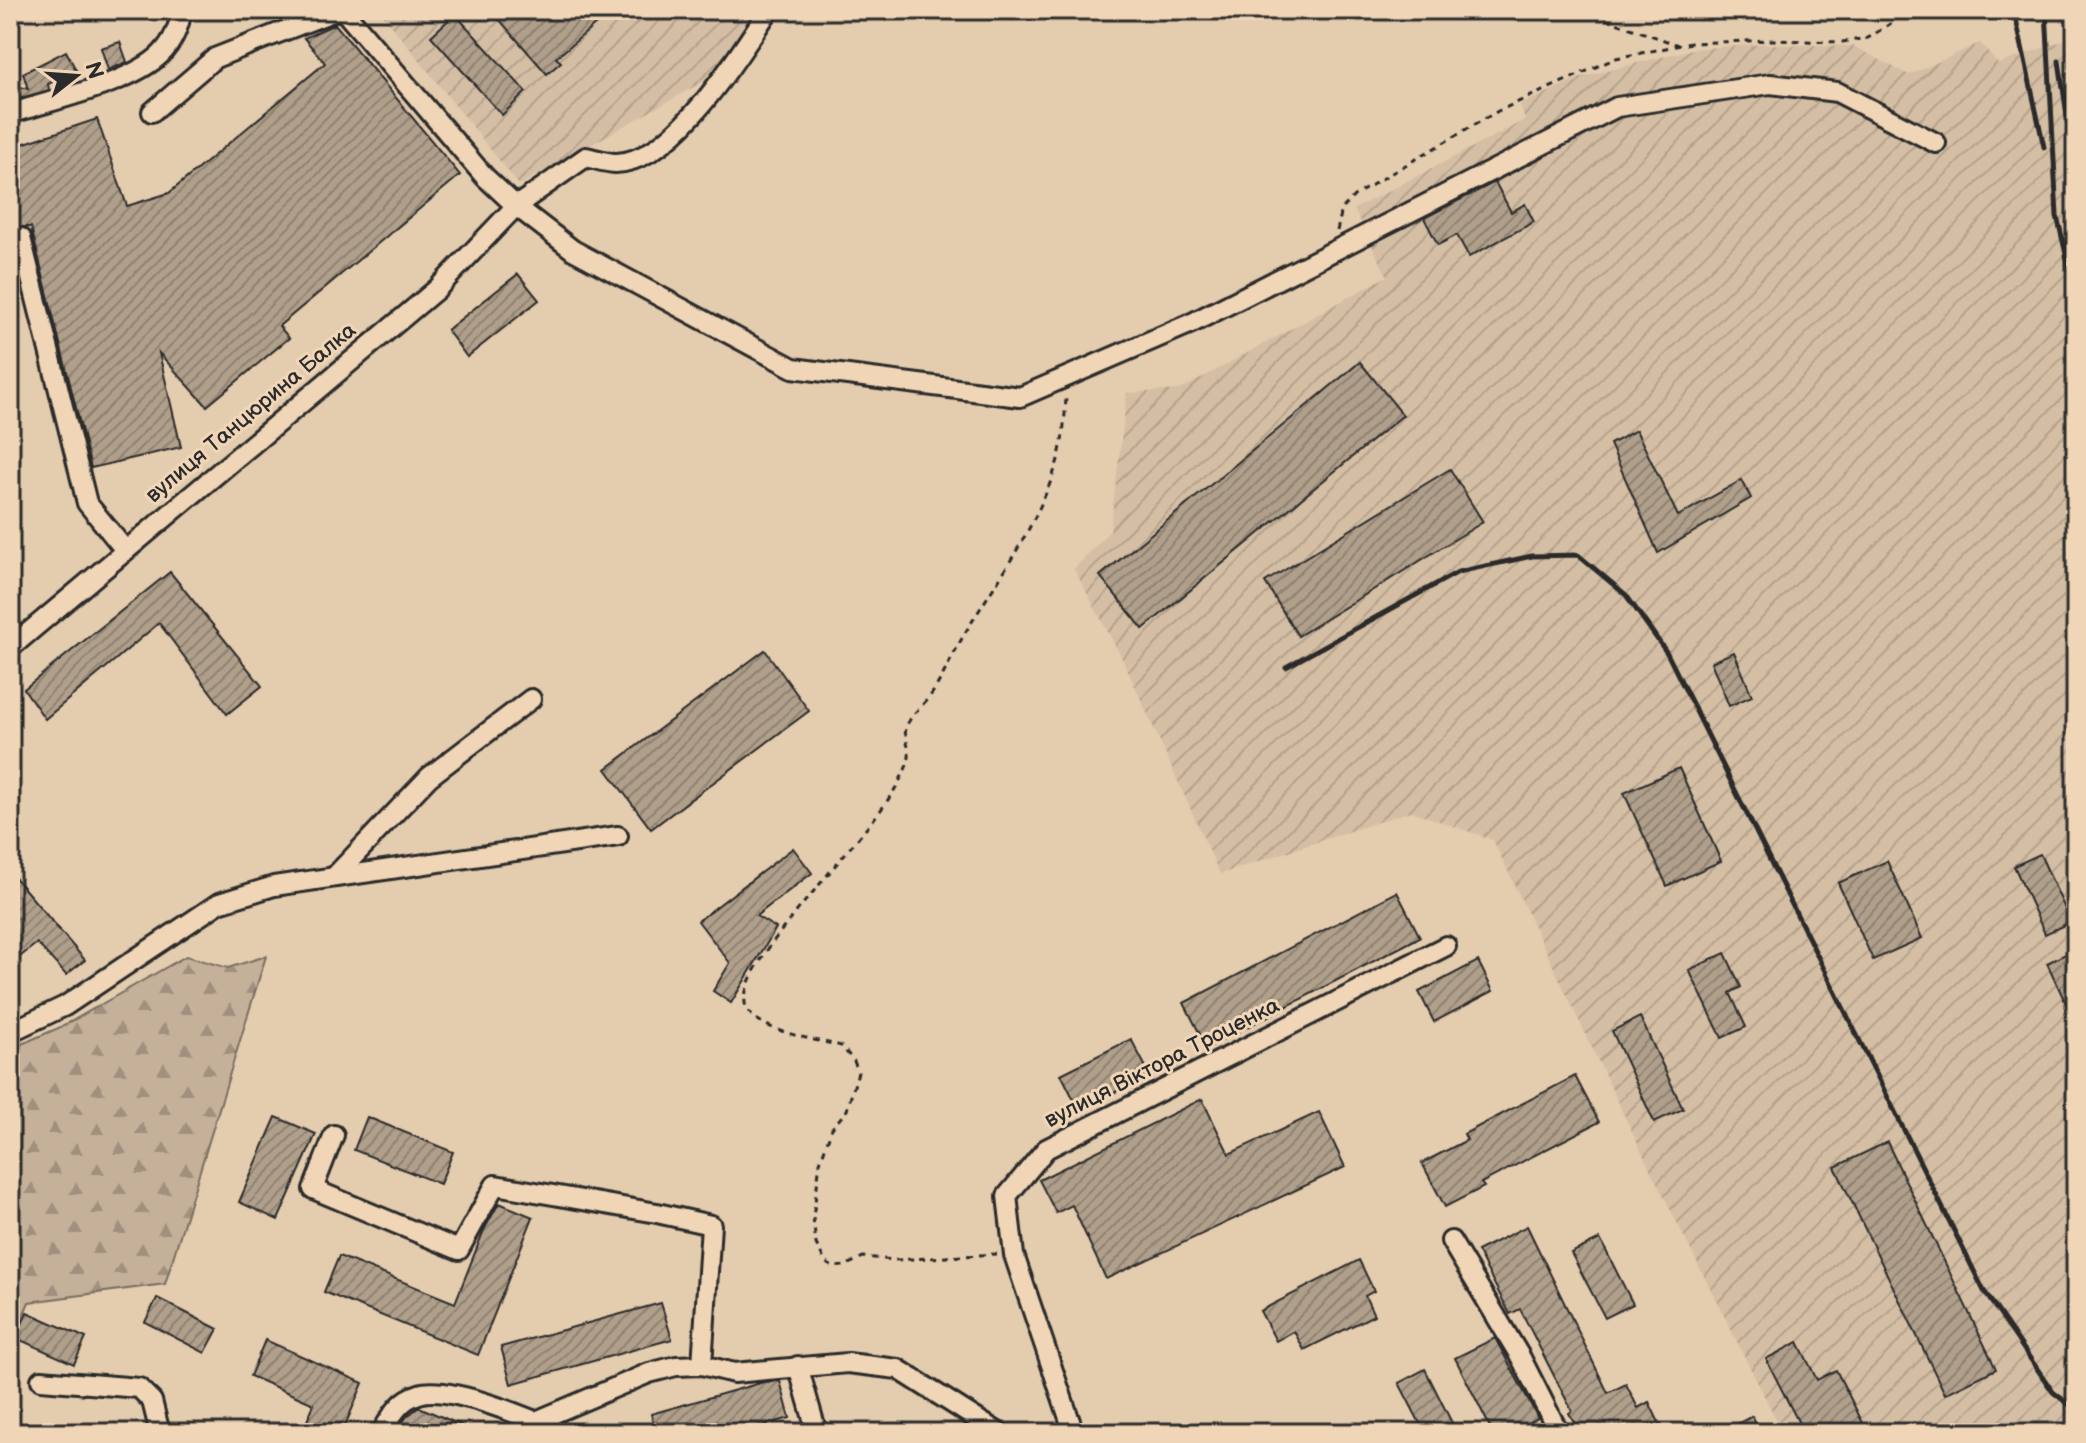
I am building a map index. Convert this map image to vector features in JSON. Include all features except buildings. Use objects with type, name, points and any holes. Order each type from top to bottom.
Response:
[{"type":"street","points":[[10,114],[121,78],[159,57],[172,41],[182,10]]},
{"type":"street","points":[[152,112],[215,58],[340,10],[485,177],[516,206],[573,250],[793,368],[1020,397],[1194,322],[1617,107],[1770,84],[1837,92],[1936,143]]},
{"type":"street","name":"вулиця Танцюрина Балка","points":[[10,648],[437,289],[516,206],[586,157],[617,163],[645,155],[675,133],[708,99],[769,10]]},
{"type":"street","points":[[21,238],[87,503],[125,550]]},
{"type":"street","points":[[334,877],[429,777],[531,699]]},
{"type":"street","points":[[10,1032],[65,1006],[219,903],[274,886],[618,836]]},
{"type":"street","name":"вулиця Віктора Троценка","points":[[1074,1433],[1014,1255],[1007,1196],[1046,1149],[1446,946]]},
{"type":"street","points":[[334,1135],[313,1189],[459,1250],[495,1185],[711,1225],[702,1365]]},
{"type":"street","points":[[1451,1241],[1521,1358],[1559,1433]]},
{"type":"street","points":[[536,1421],[649,1373],[676,1366],[702,1365],[734,1373],[848,1363],[898,1369],[942,1400],[999,1433]]},
{"type":"street","points":[[798,1366],[817,1433]]},
{"type":"street","points":[[41,1380],[139,1388],[152,1401],[160,1433]]},
{"type":"street","points":[[381,1433],[397,1406],[419,1393],[445,1392],[536,1421],[561,1433]]},
{"type":"path","points":[[1367,10],[1483,10]]},
{"type":"path","points":[[1547,10],[1591,14],[1680,45]]},
{"type":"path","points":[[1336,251],[1342,209],[1354,196],[1498,111],[1616,58],[1680,45],[1735,40],[1842,42],[1868,38],[1893,22],[1903,10]]},
{"type":"path","points":[[1014,1255],[895,1260],[863,1257],[845,1266],[833,1267],[826,1263],[816,1244],[813,1218],[820,1162],[832,1128],[847,1110],[858,1072],[854,1061],[841,1046],[820,1043],[767,1025],[745,1004],[747,990],[756,971],[783,924],[805,903],[891,795],[908,763],[911,749],[904,736],[907,723],[933,692],[1033,519],[1057,462],[1067,400],[1066,378]]},
{"type":"shaded area","points":[[379,10],[762,10],[715,75],[519,185]]},
{"type":"shaded area","points":[[2076,36],[2076,1433],[1783,1433],[1645,1159],[1493,840],[1411,811],[1220,874],[1124,662],[1074,569],[1110,531],[1127,393],[1180,390],[1387,276],[1354,209],[1525,120],[1520,105],[1579,78],[1693,49],[1763,44],[1853,46],[1909,75],[1980,43],[1998,64]]},
{"type":"green space","points":[[186,956],[228,968],[266,956],[165,1284],[29,1302],[10,1346],[10,1049],[63,1026]]},
{"type":"railway","points":[[2014,10],[2044,147]]},
{"type":"railway","points":[[2046,10],[2057,216],[2076,296]]},
{"type":"railway","points":[[2059,61],[2076,176]]},
{"type":"railway","points":[[1286,667],[1458,572],[1532,556],[1578,555],[1626,595],[1667,653],[1984,1291],[2053,1392],[2076,1410]]}]
